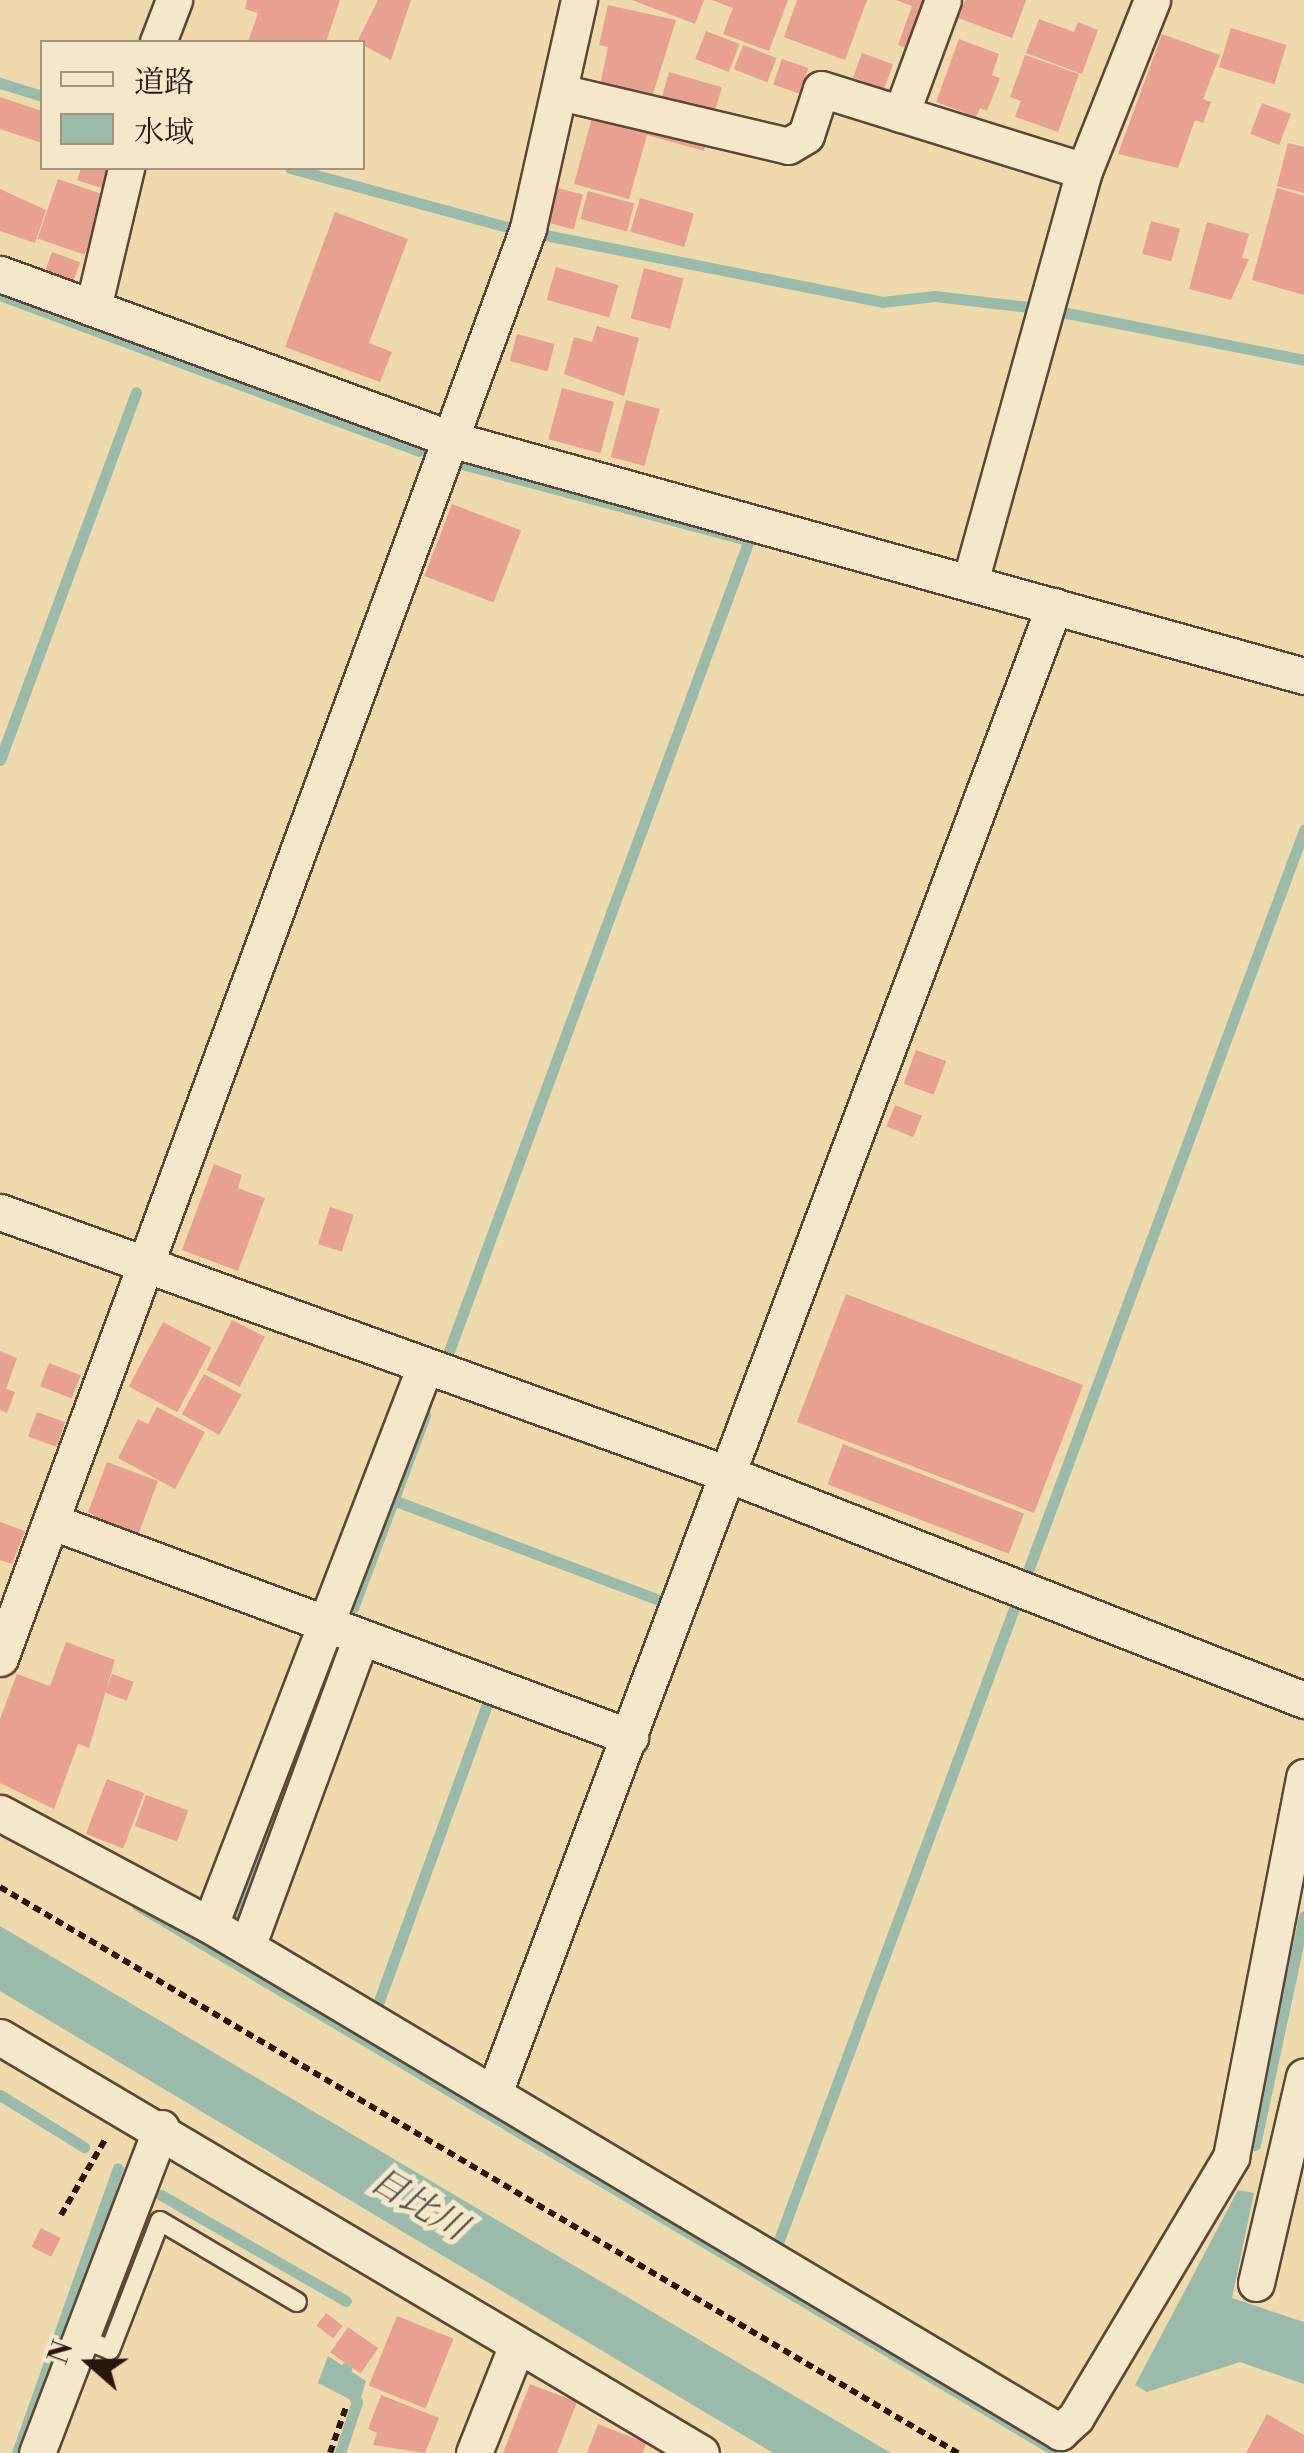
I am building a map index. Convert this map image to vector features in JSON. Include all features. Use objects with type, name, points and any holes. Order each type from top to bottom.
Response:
[{"type":"street","points":[[159,40],[174,0]]},
{"type":"street","points":[[0,1658],[148,1268],[528,228],[579,0]]},
{"type":"street","points":[[901,114],[943,0]]},
{"type":"street","points":[[970,582],[1084,171],[1152,0]]},
{"type":"street","points":[[560,92],[788,146],[806,135],[821,89],[1084,171]]},
{"type":"street","points":[[93,308],[126,170]]},
{"type":"street","points":[[0,274],[450,439],[1304,676]]},
{"type":"street","points":[[494,2093],[1054,606]]},
{"type":"street","points":[[0,1212],[730,1474],[1304,1700]]},
{"type":"street","points":[[210,1925],[424,1366]]},
{"type":"street","points":[[53,1522],[630,1736]]},
{"type":"street","points":[[247,1947],[362,1637]]},
{"type":"street","points":[[0,1813],[210,1925],[1060,2432],[1076,2417],[1230,2157],[1304,1777]]},
{"type":"street","points":[[0,2037],[162,2128],[689,2450]]},
{"type":"street","points":[[1256,2283],[1304,2076]]},
{"type":"street","points":[[36,2453],[162,2128]]},
{"type":"street","points":[[1230,2157],[1284,2170]]},
{"type":"street","points":[[474,2453],[517,2345]]},
{"type":"lane","points":[[81,2338],[110,2350],[160,2221],[297,2302]]},
{"type":"path","points":[[0,1886],[958,2453]]},
{"type":"path","points":[[62,2215],[124,2106]]},
{"type":"path","points":[[330,2453],[346,2407]]},
{"type":"water","name":"目比川","points":[[0,1926],[891,2453],[773,2453],[0,1991]]},
{"type":"water","points":[[1238,2190],[1254,2193],[1232,2298],[1304,2322],[1304,2384],[1240,2362],[1147,2392],[1135,2385]]},
{"type":"water","points":[[328,2356],[366,2381],[359,2404],[318,2383]]},
{"type":"building","points":[[247,0],[340,0],[327,40],[249,40],[258,13],[245,9]]},
{"type":"building","points":[[378,0],[411,0],[391,60],[365,46],[365,40],[358,40]]},
{"type":"building","points":[[632,0],[704,0],[695,24]]},
{"type":"building","points":[[712,0],[788,0],[769,51],[723,34],[733,8]]},
{"type":"building","points":[[797,0],[867,0],[845,60],[784,37]]},
{"type":"building","points":[[896,0],[939,0],[919,53],[898,45],[912,6]]},
{"type":"building","points":[[965,0],[1026,0],[1012,38],[958,18]]},
{"type":"building","points":[[608,5],[676,20],[652,97],[600,85],[608,47],[599,45]]},
{"type":"building","points":[[1039,19],[1074,32],[1078,22],[1098,30],[1082,74],[1026,53]]},
{"type":"building","points":[[1231,28],[1286,45],[1274,84],[1219,67]]},
{"type":"building","points":[[706,31],[740,44],[729,72],[695,59]]},
{"type":"building","points":[[1162,34],[1220,55],[1203,99],[1211,102],[1203,123],[1195,120],[1178,168],[1118,154]]},
{"type":"building","points":[[959,39],[999,54],[992,75],[1000,78],[987,111],[980,108],[976,117],[936,102]]},
{"type":"building","points":[[743,45],[777,58],[767,82],[734,69]]},
{"type":"building","points":[[862,53],[893,64],[884,89],[853,77]]},
{"type":"building","points":[[1025,55],[1079,74],[1058,132],[1015,117],[1021,101],[1010,97]]},
{"type":"building","points":[[782,59],[808,68],[800,94],[773,85]]},
{"type":"building","points":[[669,72],[722,87],[714,116],[661,101]]},
{"type":"building","points":[[0,97],[40,110],[40,142],[0,129]]},
{"type":"building","points":[[1262,103],[1291,114],[1279,145],[1250,134]]},
{"type":"building","points":[[595,106],[708,134],[704,151],[647,135],[629,199],[574,184]]},
{"type":"building","points":[[1288,143],[1304,147],[1304,193],[1277,186]]},
{"type":"building","points":[[80,170],[111,170],[105,189],[77,180]]},
{"type":"building","points":[[58,179],[105,195],[85,255],[37,239]]},
{"type":"building","points":[[554,187],[583,195],[574,230],[545,222]]},
{"type":"building","points":[[1277,188],[1304,196],[1304,295],[1252,280]]},
{"type":"building","points":[[0,189],[46,210],[35,243],[0,231]]},
{"type":"building","points":[[588,191],[634,203],[627,231],[580,219]]},
{"type":"building","points":[[640,198],[694,213],[684,247],[630,232]]},
{"type":"building","points":[[335,212],[408,239],[369,343],[392,352],[380,382],[285,347]]},
{"type":"building","points":[[1151,221],[1180,229],[1171,262],[1142,254]]},
{"type":"building","points":[[1207,222],[1249,234],[1242,258],[1249,259],[1231,300],[1189,289]]},
{"type":"building","points":[[52,252],[80,262],[73,281],[45,271]]},
{"type":"building","points":[[556,267],[618,285],[609,318],[547,300]]},
{"type":"building","points":[[644,268],[684,279],[670,329],[631,318]]},
{"type":"building","points":[[597,326],[639,338],[624,396],[564,374],[574,337],[592,342]]},
{"type":"building","points":[[517,334],[555,344],[547,371],[510,361]]},
{"type":"building","points":[[562,388],[614,402],[600,453],[548,439]]},
{"type":"building","points":[[626,400],[660,409],[645,466],[611,457]]},
{"type":"building","points":[[452,504],[521,531],[493,602],[424,576]]},
{"type":"building","points":[[916,1050],[946,1061],[934,1095],[904,1084]]},
{"type":"building","points":[[895,1105],[922,1116],[913,1137],[886,1126]]},
{"type":"building","points":[[214,1164],[242,1175],[238,1188],[265,1198],[238,1271],[182,1250]]},
{"type":"building","points":[[330,1207],[354,1215],[342,1252],[318,1244]]},
{"type":"building","points":[[846,1294],[1083,1385],[1034,1513],[797,1422]]},
{"type":"building","points":[[232,1320],[265,1337],[240,1387],[207,1370]]},
{"type":"building","points":[[163,1322],[212,1348],[177,1412],[129,1386]]},
{"type":"building","points":[[0,1351],[17,1358],[6,1389],[15,1392],[7,1413],[0,1410]]},
{"type":"building","points":[[49,1363],[81,1375],[72,1399],[40,1386]]},
{"type":"building","points":[[204,1374],[242,1395],[219,1435],[182,1414]]},
{"type":"building","points":[[157,1407],[205,1432],[175,1489],[118,1458],[138,1419],[148,1424]]},
{"type":"building","points":[[37,1412],[65,1422],[56,1447],[28,1436]]},
{"type":"building","points":[[843,1444],[1024,1514],[1009,1554],[828,1484]]},
{"type":"building","points":[[107,1462],[158,1481],[136,1541],[90,1525],[94,1515],[88,1512]]},
{"type":"building","points":[[0,1522],[25,1531],[12,1564],[0,1560]]},
{"type":"building","points":[[66,1642],[115,1660],[89,1748],[78,1744],[54,1809],[0,1783],[0,1719],[17,1674],[50,1686]]},
{"type":"building","points":[[112,1674],[134,1682],[127,1701],[105,1693]]},
{"type":"building","points":[[107,1779],[144,1793],[123,1848],[86,1834]]},
{"type":"building","points":[[146,1795],[188,1810],[177,1841],[135,1826]]},
{"type":"building","points":[[41,2228],[61,2238],[51,2257],[31,2247]]},
{"type":"building","points":[[326,2313],[343,2326],[333,2338],[316,2326]]},
{"type":"building","points":[[397,2316],[454,2339],[425,2408],[369,2386]]},
{"type":"building","points":[[348,2327],[378,2348],[361,2374],[330,2352]]},
{"type":"building","points":[[530,2384],[577,2402],[557,2453],[503,2453]]},
{"type":"building","points":[[381,2395],[439,2418],[425,2453],[373,2445],[377,2433],[368,2429]]},
{"type":"building","points":[[1267,2414],[1304,2435],[1304,2453],[1246,2453]]},
{"type":"building","points":[[598,2424],[646,2443],[643,2453],[587,2453]]},
{"type":"waterway","points":[[0,83],[40,95]]},
{"type":"waterway","points":[[297,170],[507,227]]},
{"type":"waterway","points":[[540,234],[882,302],[935,296],[1028,307]]},
{"type":"waterway","points":[[0,295],[419,451]]},
{"type":"waterway","points":[[1062,312],[1304,360]]},
{"type":"waterway","points":[[0,760],[136,392]]},
{"type":"waterway","points":[[462,464],[748,540]]},
{"type":"waterway","points":[[449,1351],[749,540]]},
{"type":"waterway","points":[[1029,1568],[1304,830]]},
{"type":"waterway","points":[[353,1608],[425,1415]]},
{"type":"waterway","points":[[393,1500],[661,1601]]},
{"type":"waterway","points":[[779,2240],[1016,1603]]},
{"type":"waterway","points":[[379,2001],[488,1701]]},
{"type":"waterway","points":[[237,1921],[299,1756]]},
{"type":"waterway","points":[[137,1905],[1059,2453]]},
{"type":"waterway","points":[[1255,2145],[1304,1916]]},
{"type":"waterway","points":[[0,2095],[84,2147]]},
{"type":"waterway","points":[[17,2453],[118,2168]]},
{"type":"waterway","points":[[161,2195],[346,2301]]},
{"type":"waterway","points":[[340,2453],[357,2402],[342,2376],[346,2368]]}]
